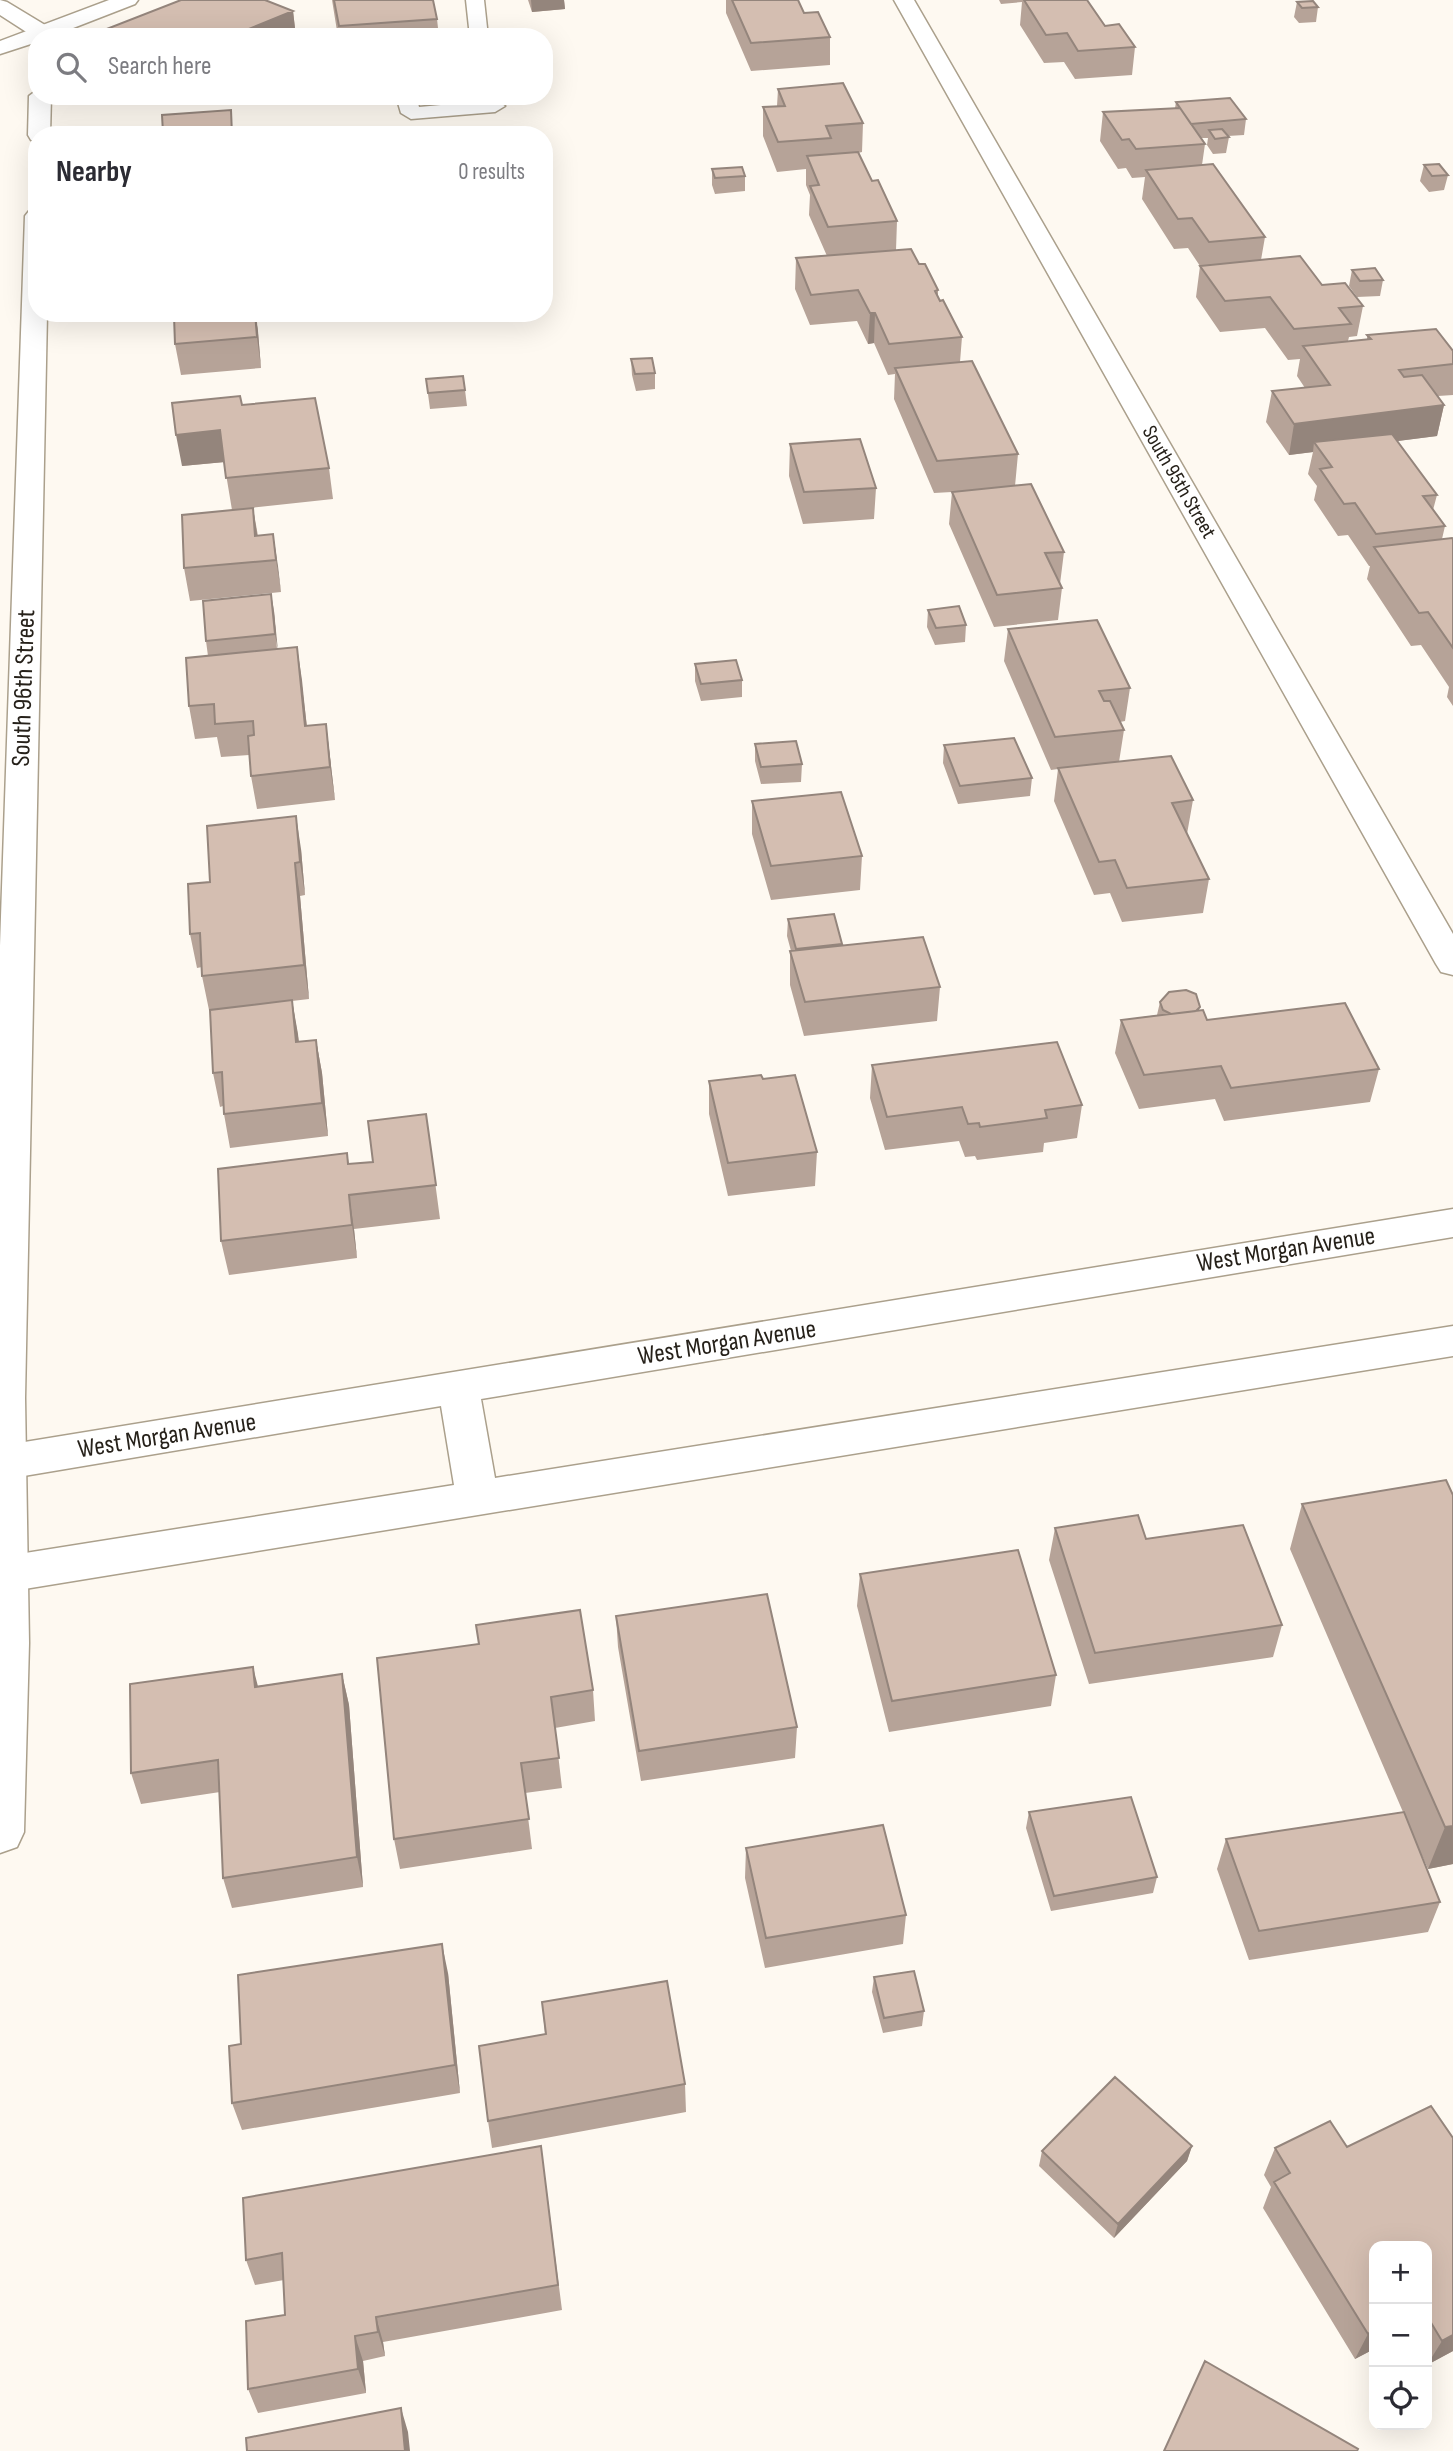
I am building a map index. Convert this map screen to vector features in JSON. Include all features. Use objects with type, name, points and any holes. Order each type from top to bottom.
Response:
[{"type":"street","points":[[59,28],[128,0]]},
{"type":"street","name":"South 95th Street","points":[[904,0],[1453,964]]},
{"type":"street","points":[[0,6],[32,28]]},
{"type":"street","points":[[0,48],[28,39]]},
{"type":"street","points":[[39,126],[40,105]]},
{"type":"street","name":"South 96th Street","points":[[0,1832],[4,1574],[2,1463],[34,322]]},
{"type":"street","name":"West Morgan Avenue","points":[[2,1463],[1453,1223]]},
{"type":"street","points":[[4,1574],[1453,1341]]},
{"type":"street","points":[[458,1387],[478,1498]]},
{"type":"lane","points":[[475,0],[479,28]]},
{"type":"lane","points":[[408,105],[411,113],[495,106]]},
{"type":"building","points":[[181,0],[265,0],[293,11],[251,28],[109,28]]},
{"type":"building","points":[[334,0],[433,0],[437,19],[339,26]]},
{"type":"building","points":[[732,0],[798,0],[804,13],[818,12],[830,37],[751,43]]},
{"type":"building","points":[[1024,0],[1087,0],[1105,26],[1119,24],[1135,47],[1078,51],[1067,33],[1046,35]]},
{"type":"building","points":[[1313,1],[1318,7],[1302,8],[1297,2]]},
{"type":"building","points":[[843,83],[863,123],[826,126],[831,138],[778,142],[763,107],[785,106],[778,89]]},
{"type":"building","points":[[1230,98],[1246,119],[1191,124],[1176,102]]},
{"type":"building","points":[[1180,108],[1205,144],[1136,149],[1129,139],[1122,140],[1103,112]]},
{"type":"building","points":[[231,110],[232,126],[163,126],[162,115]]},
{"type":"building","points":[[1222,129],[1229,137],[1215,139],[1209,130]]},
{"type":"building","points":[[858,152],[872,181],[878,180],[897,221],[828,227],[810,186],[819,185],[807,156]]},
{"type":"building","points":[[1213,164],[1265,237],[1209,242],[1192,218],[1178,219],[1146,170]]},
{"type":"building","points":[[1439,164],[1448,175],[1432,176],[1424,165]]},
{"type":"building","points":[[742,167],[745,176],[715,178],[712,169]]},
{"type":"building","points":[[911,249],[919,264],[925,264],[938,290],[935,291],[940,301],[943,300],[962,337],[889,344],[875,313],[870,313],[858,290],[811,295],[796,258]]},
{"type":"building","points":[[1300,256],[1322,285],[1345,283],[1363,306],[1339,308],[1351,324],[1294,329],[1270,297],[1225,301],[1200,266]]},
{"type":"building","points":[[1375,268],[1383,280],[1360,281],[1352,270]]},
{"type":"building","points":[[174,322],[256,322],[257,337],[175,344]]},
{"type":"building","points":[[1436,329],[1453,351],[1453,364],[1399,370],[1404,377],[1422,375],[1444,405],[1294,424],[1272,391],[1330,385],[1303,346],[1371,339],[1367,335]]},
{"type":"building","points":[[652,358],[655,373],[635,374],[631,359]]},
{"type":"building","points":[[972,361],[1018,454],[937,461],[895,368]]},
{"type":"building","points":[[463,376],[465,390],[428,393],[426,379]]},
{"type":"building","points":[[240,396],[242,405],[315,398],[329,468],[226,478],[220,430],[176,435],[172,403]]},
{"type":"building","points":[[1392,434],[1437,495],[1423,496],[1445,526],[1376,534],[1355,503],[1344,504],[1320,469],[1332,467],[1314,442]]},
{"type":"building","points":[[860,439],[876,488],[804,492],[790,444]]},
{"type":"building","points":[[1031,484],[1064,552],[1045,553],[1062,588],[997,595],[952,492]]},
{"type":"building","points":[[253,508],[255,536],[273,534],[276,560],[184,568],[182,515]]},
{"type":"building","points":[[1452,538],[1453,648],[1428,612],[1419,613],[1374,547]]},
{"type":"building","points":[[271,594],[275,634],[206,641],[203,601]]},
{"type":"building","points":[[959,606],[966,625],[936,628],[928,610]]},
{"type":"building","points":[[1097,620],[1130,688],[1099,691],[1104,701],[1110,701],[1124,730],[1055,737],[1008,629]]},
{"type":"building","points":[[297,647],[305,726],[326,724],[330,767],[251,776],[248,736],[254,735],[253,721],[215,724],[214,704],[189,706],[186,658]]},
{"type":"building","points":[[736,660],[742,680],[701,684],[695,664]]},
{"type":"building","points":[[1014,738],[1032,778],[960,786],[944,745]]},
{"type":"building","points":[[796,741],[802,764],[761,767],[755,744]]},
{"type":"building","points":[[1171,756],[1193,800],[1172,803],[1209,879],[1127,888],[1115,860],[1099,862],[1058,768]]},
{"type":"building","points":[[841,792],[862,856],[771,866],[752,801]]},
{"type":"building","points":[[296,816],[300,862],[295,863],[304,965],[202,976],[200,933],[190,934],[188,884],[210,882],[207,826]]},
{"type":"building","points":[[834,914],[842,944],[796,949],[788,919]]},
{"type":"building","points":[[923,937],[940,987],[805,1002],[790,951]]},
{"type":"building","points":[[1186,990],[1196,994],[1200,1007],[1196,1011],[1171,1014],[1163,1010],[1160,1002],[1169,992]]},
{"type":"building","points":[[292,1000],[296,1042],[316,1040],[322,1103],[224,1114],[222,1072],[213,1073],[210,1010]]},
{"type":"building","points":[[1345,1003],[1379,1069],[1231,1088],[1221,1066],[1144,1075],[1121,1020],[1203,1010],[1207,1020]]},
{"type":"building","points":[[1057,1042],[1082,1105],[1045,1110],[1047,1118],[980,1127],[979,1123],[968,1124],[962,1107],[887,1117],[872,1065]]},
{"type":"building","points":[[761,1075],[763,1079],[795,1075],[817,1152],[728,1163],[709,1081]]},
{"type":"building","points":[[426,1114],[436,1185],[349,1195],[352,1225],[221,1241],[218,1169],[347,1153],[348,1164],[373,1162],[368,1121]]},
{"type":"building","points":[[1446,1480],[1453,1495],[1453,1826],[1445,1827],[1302,1504]]},
{"type":"building","points":[[1138,1515],[1146,1539],[1243,1525],[1282,1625],[1095,1653],[1055,1528]]},
{"type":"building","points":[[1018,1550],[1056,1675],[892,1701],[860,1574]]},
{"type":"building","points":[[767,1594],[797,1727],[639,1751],[616,1616]]},
{"type":"building","points":[[580,1610],[593,1690],[551,1697],[559,1758],[521,1763],[529,1819],[394,1839],[377,1658],[479,1644],[476,1625]]},
{"type":"building","points":[[253,1667],[255,1687],[342,1674],[357,1857],[223,1878],[218,1760],[131,1773],[130,1684]]},
{"type":"building","points":[[1131,1797],[1157,1877],[1054,1896],[1029,1812]]},
{"type":"building","points":[[1404,1812],[1440,1902],[1259,1931],[1226,1839]]},
{"type":"building","points":[[883,1825],[906,1915],[766,1938],[746,1848]]},
{"type":"building","points":[[442,1944],[455,2065],[232,2103],[229,2046],[241,2044],[238,1975]]},
{"type":"building","points":[[914,1971],[924,2011],[884,2018],[874,1977]]},
{"type":"building","points":[[667,1981],[685,2084],[488,2121],[479,2046],[546,2034],[542,2002]]},
{"type":"building","points":[[1115,2077],[1192,2146],[1118,2224],[1042,2151]]},
{"type":"building","points":[[1431,2106],[1453,2138],[1453,2335],[1442,2341],[1432,2324],[1432,2241],[1369,2241],[1368,2334],[1274,2182],[1290,2173],[1275,2148],[1330,2121],[1347,2147]]},
{"type":"building","points":[[541,2146],[558,2285],[376,2317],[378,2332],[355,2336],[358,2369],[248,2389],[246,2321],[285,2315],[282,2253],[246,2260],[243,2198]]},
{"type":"building","points":[[1205,2361],[1358,2449],[1357,2451],[1164,2451]]},
{"type":"building","points":[[401,2408],[405,2451],[247,2451],[246,2438]]}]
